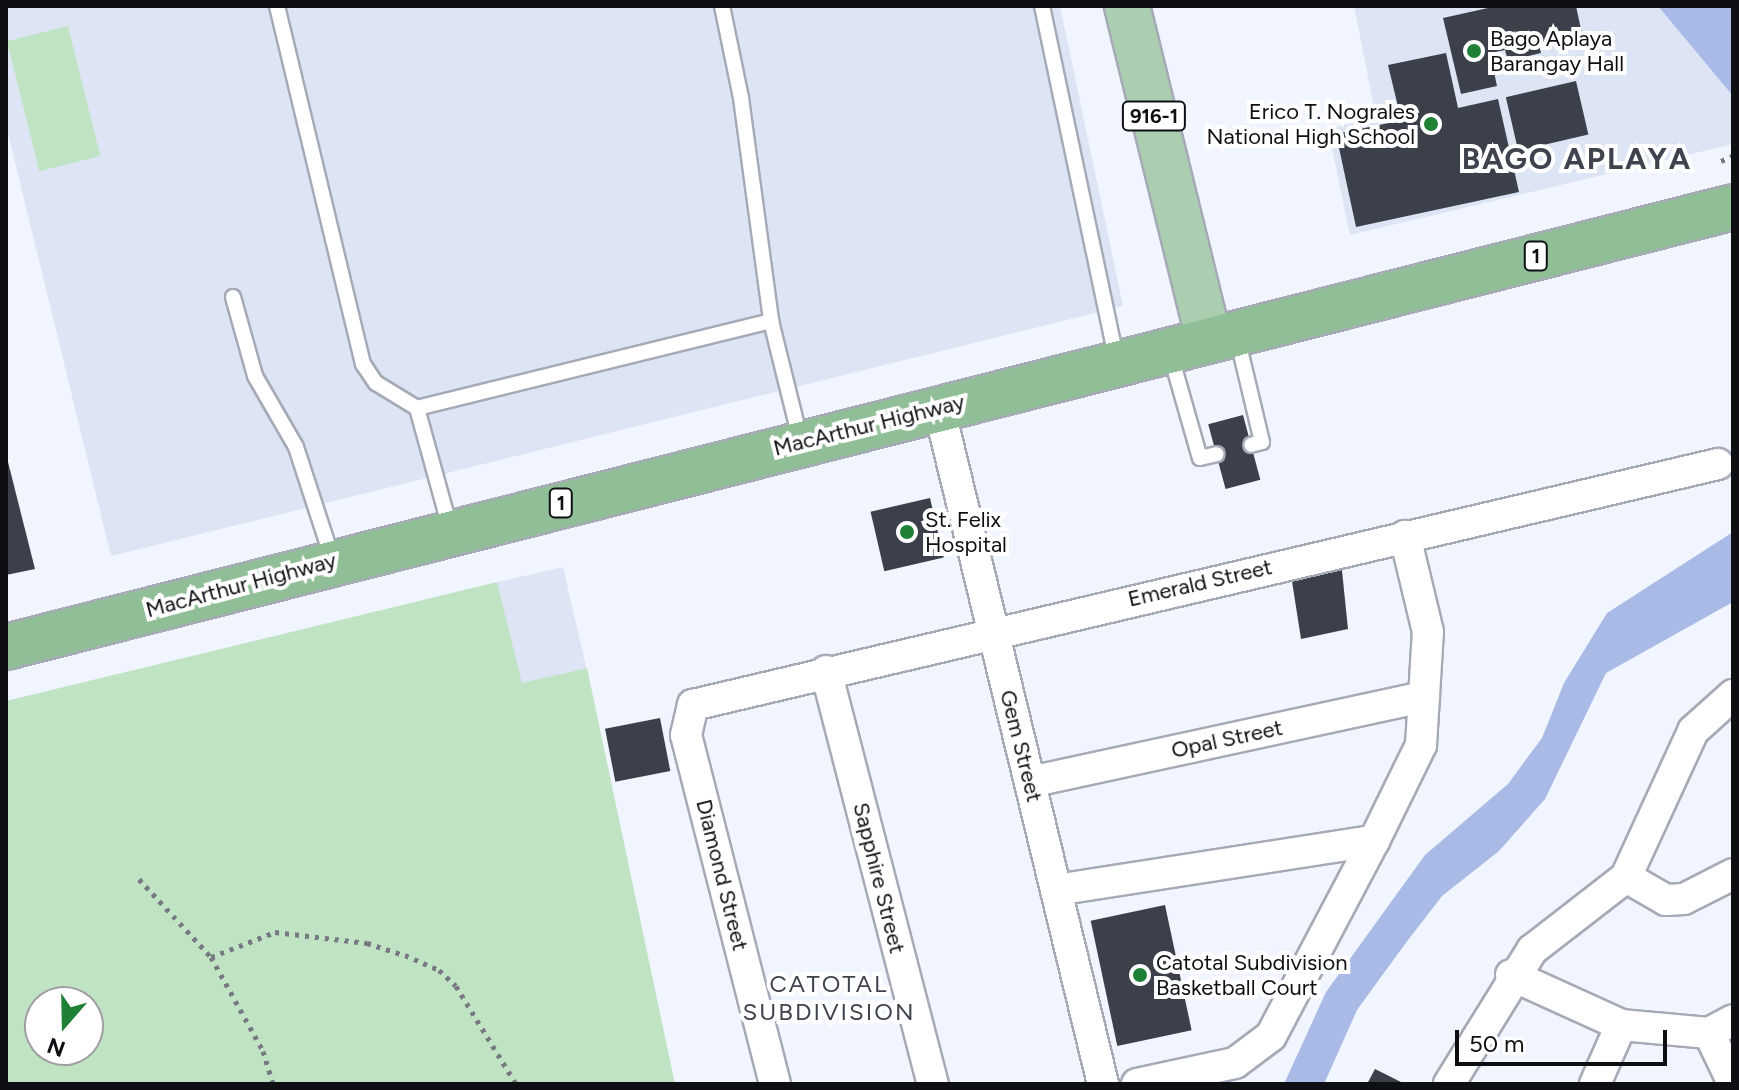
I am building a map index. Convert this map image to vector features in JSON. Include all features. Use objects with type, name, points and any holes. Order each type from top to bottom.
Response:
[{"type":"highway","name":"MacArthur Highway","points":[[6,647],[451,531],[1733,207]]},
{"type":"main road","name":"916-1","points":[[1127,6],[1205,340]]},
{"type":"street","name":"Gem Street","points":[[939,408],[1103,1084]]},
{"type":"street","name":"Emerald Street","points":[[688,713],[703,701],[826,671],[1718,464]]},
{"type":"street","points":[[1137,1084],[1235,1063],[1271,1036],[1421,745],[1428,632],[1405,536]]},
{"type":"street","name":"Sapphire Street","points":[[826,671],[933,1084]]},
{"type":"street","points":[[1449,1084],[1511,975],[1550,934],[1626,877],[1693,731],[1733,695]]},
{"type":"street","name":"Opal Street","points":[[1030,782],[1424,697]]},
{"type":"street","name":"Diamond Street","points":[[688,713],[686,735],[775,1084]]},
{"type":"street","points":[[1056,890],[1374,841]]},
{"type":"street","points":[[1626,877],[1666,900],[1684,899],[1733,874]]},
{"type":"street","points":[[1511,975],[1621,1025],[1721,1027],[1733,1083]]},
{"type":"street","points":[[1595,1084],[1621,1025]]},
{"type":"lane","points":[[277,6],[363,364],[376,383],[417,408],[451,531]]},
{"type":"lane","points":[[722,6],[741,98],[771,321],[801,442]]},
{"type":"lane","points":[[1042,6],[1117,362]]},
{"type":"lane","points":[[233,297],[255,376],[296,447],[333,562]]},
{"type":"lane","points":[[417,408],[771,321]]},
{"type":"lane","points":[[1205,340],[1262,442],[1251,445]]},
{"type":"lane","points":[[1205,340],[1200,458],[1217,454]]},
{"type":"path","points":[[1721,161],[1733,156]]},
{"type":"path","points":[[139,879],[211,957],[263,1051],[273,1084]]},
{"type":"path","points":[[211,957],[275,932],[367,943],[405,955],[439,970],[456,986],[516,1084]]},
{"type":"shaded area","points":[[6,6],[1060,6],[1123,306],[111,556],[6,125]]},
{"type":"shaded area","points":[[1354,6],[1658,6],[1733,96],[1733,144],[1350,235],[1328,129],[1376,117]]},
{"type":"shaded area","points":[[563,567],[586,668],[520,684],[497,582]]},
{"type":"green space","points":[[68,26],[100,156],[39,171],[7,41]]},
{"type":"green space","points":[[497,582],[522,683],[587,668],[675,1084],[6,1084],[6,701]]},
{"type":"water","points":[[1658,6],[1733,6],[1733,96]]},
{"type":"water","points":[[1733,532],[1733,602],[1606,673],[1545,799],[1499,851],[1442,896],[1357,1010],[1324,1084],[1284,1084],[1326,992],[1425,855],[1508,784],[1542,738],[1564,683],[1607,613]]},
{"type":"building","name":"Bago Aplaya Barangay Hall","points":[[1497,6],[1576,6],[1582,34],[1539,44],[1541,53],[1508,61],[1505,50],[1490,53],[1497,86],[1461,94],[1443,18]]},
{"type":"building","name":"Erico T. Nograles National High School","points":[[1446,53],[1458,108],[1498,99],[1519,192],[1356,227],[1336,134],[1408,119],[1406,109],[1399,111],[1388,65]]},
{"type":"building","points":[[1576,81],[1588,135],[1518,151],[1506,97]]},
{"type":"building","points":[[1243,415],[1260,480],[1226,489],[1208,424]]},
{"type":"building","points":[[6,454],[35,569],[6,575]]},
{"type":"building","name":"St. Felix Hospital","points":[[930,498],[944,557],[884,571],[871,512]]},
{"type":"building","points":[[1341,561],[1348,629],[1301,639],[1291,575]]},
{"type":"building","points":[[660,718],[670,771],[615,782],[605,729]]},
{"type":"building","name":"Catotal Subdivision Basketball Court","points":[[1165,905],[1192,1030],[1117,1046],[1091,921]]},
{"type":"building","points":[[1375,1069],[1405,1084],[1367,1084]]},
{"type":"place","name":"Bago Aplaya Barangay Hall","points":[[1474,51]]},
{"type":"place","name":"Erico T. Nograles National High School","points":[[1431,124]]},
{"type":"place","name":"St. Felix Hospital","points":[[907,532]]},
{"type":"place","name":"Catotal Subdivision Basketball Court","points":[[1140,975]]},
{"type":"district","name":"BAGO APLAYA","points":[[1577,159]]},
{"type":"district","name":"CATOTAL SUBDIVISION","points":[[829,998]]}]
